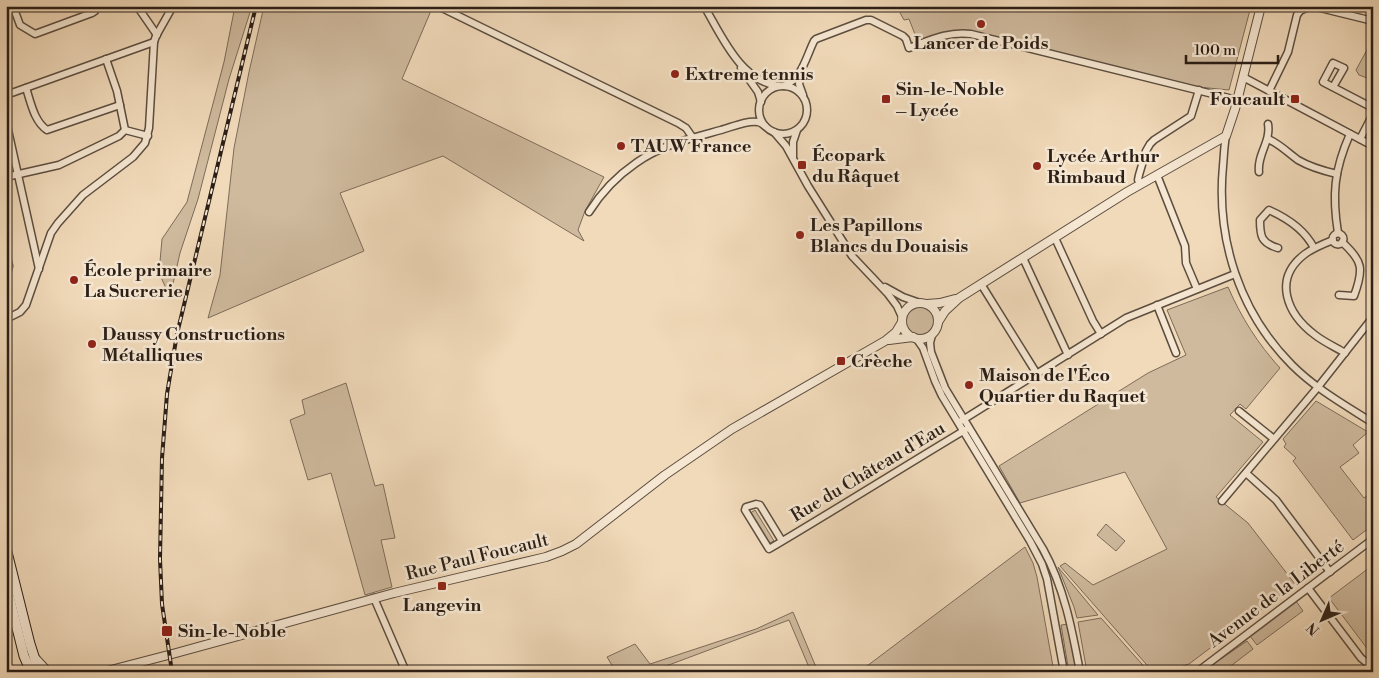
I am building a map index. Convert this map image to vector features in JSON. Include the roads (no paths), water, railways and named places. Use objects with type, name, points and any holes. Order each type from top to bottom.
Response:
[{"type":"main road","points":[[6,548],[39,672]]},
{"type":"main road","points":[[6,584],[29,669]]},
{"type":"street","points":[[13,6],[20,25],[34,34],[92,14],[97,6]]},
{"type":"street","points":[[137,6],[157,35]]},
{"type":"street","points":[[6,319],[20,312],[25,307],[51,233],[56,226],[86,192],[137,154],[144,146],[148,136],[154,42],[173,6]]},
{"type":"street","points":[[704,6],[738,64],[758,92],[760,116],[765,126]]},
{"type":"street","points":[[1261,6],[1224,145],[1222,212],[1228,249],[1235,274],[1250,308],[1269,338],[1294,366],[1318,387],[1373,423]]},
{"type":"street","points":[[1269,91],[1288,52],[1296,17],[1303,9],[1308,6],[1316,7],[1373,21]]},
{"type":"street","points":[[443,7],[678,123],[686,128],[693,138]]},
{"type":"street","points":[[774,132],[791,133],[804,123],[808,108],[800,84],[803,67],[812,44],[816,39],[866,20],[871,20],[903,36],[910,48],[948,35],[971,34],[1237,100]]},
{"type":"street","points":[[6,95],[154,42]]},
{"type":"street","points":[[731,52],[759,79],[768,84],[796,89],[804,97]]},
{"type":"street","points":[[106,59],[117,90],[125,130]]},
{"type":"street","points":[[741,124],[755,114],[764,95],[770,90],[792,82],[803,67]]},
{"type":"street","points":[[1243,77],[1373,146]]},
{"type":"street","points":[[1334,87],[1373,108]]},
{"type":"street","points":[[26,88],[37,118],[45,129],[48,130],[120,105]]},
{"type":"street","points":[[1141,184],[1138,180],[1139,175],[1149,146],[1154,140],[1191,116],[1199,90]]},
{"type":"street","points":[[1360,139],[1373,114]]},
{"type":"street","points":[[6,121],[39,269]]},
{"type":"street","points":[[589,212],[610,185],[636,162],[664,148],[741,124],[758,122],[774,132],[786,146],[852,256],[894,302],[905,331],[923,348],[937,386],[1043,549],[1052,567],[1068,613],[1080,672]]},
{"type":"street","points":[[1259,172],[1258,165],[1268,139],[1268,124]]},
{"type":"street","points":[[125,130],[148,136]]},
{"type":"street","points":[[6,177],[59,165],[119,136],[125,130]]},
{"type":"street","points":[[795,163],[792,145],[797,130]]},
{"type":"street","points":[[1342,242],[1343,237],[1338,233],[1334,189],[1342,154],[1350,134]]},
{"type":"street","points":[[961,421],[938,373],[930,348],[932,335],[947,308],[959,298],[1141,184],[1226,136]]},
{"type":"street","points":[[1268,139],[1306,164],[1337,174]]},
{"type":"street","points":[[1157,175],[1185,246],[1186,263],[1197,289]]},
{"type":"street","points":[[1278,248],[1266,243],[1261,236],[1260,220],[1269,210],[1284,217],[1296,226],[1308,238],[1314,248]]},
{"type":"street","points":[[1338,233],[1334,236],[1333,240],[1314,248],[1302,256],[1292,267],[1286,281],[1286,294],[1291,307],[1304,326],[1316,336],[1345,353]]},
{"type":"street","points":[[1055,238],[1093,321],[1101,334]]},
{"type":"street","points":[[1333,240],[1337,244],[1342,242]]},
{"type":"street","points":[[1339,295],[1354,296],[1360,276],[1357,258],[1342,242]]},
{"type":"street","points":[[6,251],[9,266],[6,277]]},
{"type":"street","points":[[1023,258],[1068,355]]},
{"type":"street","points":[[961,421],[1130,316],[1235,274]]},
{"type":"street","points":[[876,281],[904,298],[931,306],[936,312],[938,322]]},
{"type":"street","points":[[981,284],[1037,374]]},
{"type":"street","points":[[902,320],[904,312],[913,304],[940,303],[959,298]]},
{"type":"street","points":[[1157,305],[1176,353]]},
{"type":"street","points":[[1222,500],[1318,387],[1373,317]]},
{"type":"street","name":"Rue Paul Foucault","points":[[102,672],[374,598],[546,557],[566,550],[671,470],[724,434],[804,386],[885,342],[896,332],[902,320]]},
{"type":"street","points":[[914,338],[922,339],[932,335]]},
{"type":"street","name":"Rue Paul Foucault","points":[[885,342],[914,338]]},
{"type":"street","points":[[1239,411],[1274,439]]},
{"type":"street","points":[[966,429],[1042,564],[1048,583],[1064,672]]},
{"type":"street","name":"Rue du Château d'Eau","points":[[782,541],[760,504],[746,507],[769,549],[966,429]]},
{"type":"street","points":[[1246,473],[1276,500],[1330,572]]},
{"type":"street","name":"Avenue de la Liberté","points":[[1197,672],[1373,539]]},
{"type":"street","points":[[1308,588],[1361,658],[1373,668]]},
{"type":"street","points":[[374,598],[406,671]]},
{"type":"street","points":[[35,657],[48,672]]},
{"type":"railway","points":[[172,672],[162,604],[160,559],[162,458],[167,394],[177,334],[256,6]]},
{"type":"place","name":"Lancer de Poids","points":[[981,24]]},
{"type":"place","name":"Extreme tennis","points":[[675,74]]},
{"type":"place","name":"Sin-le-Noble – Lycée","points":[[886,99]]},
{"type":"place","name":"Foucault","points":[[1295,99]]},
{"type":"place","name":"TAUW France","points":[[621,146]]},
{"type":"place","name":"Écopark du Râquet","points":[[802,165]]},
{"type":"place","name":"Lycée Arthur Rimbaud","points":[[1037,166]]},
{"type":"place","name":"Les Papillons Blancs du Douaisis","points":[[800,235]]},
{"type":"place","name":"École primaire La Sucrerie","points":[[74,280]]},
{"type":"place","name":"Daussy Constructions Métalliques","points":[[92,344]]},
{"type":"place","name":"Crèche","points":[[841,361]]},
{"type":"place","name":"Maison de l'Éco Quartier du Raquet","points":[[969,385]]},
{"type":"place","name":"Langevin","points":[[442,586]]},
{"type":"place","name":"Sin-le-Noble","points":[[167,631]]}]
